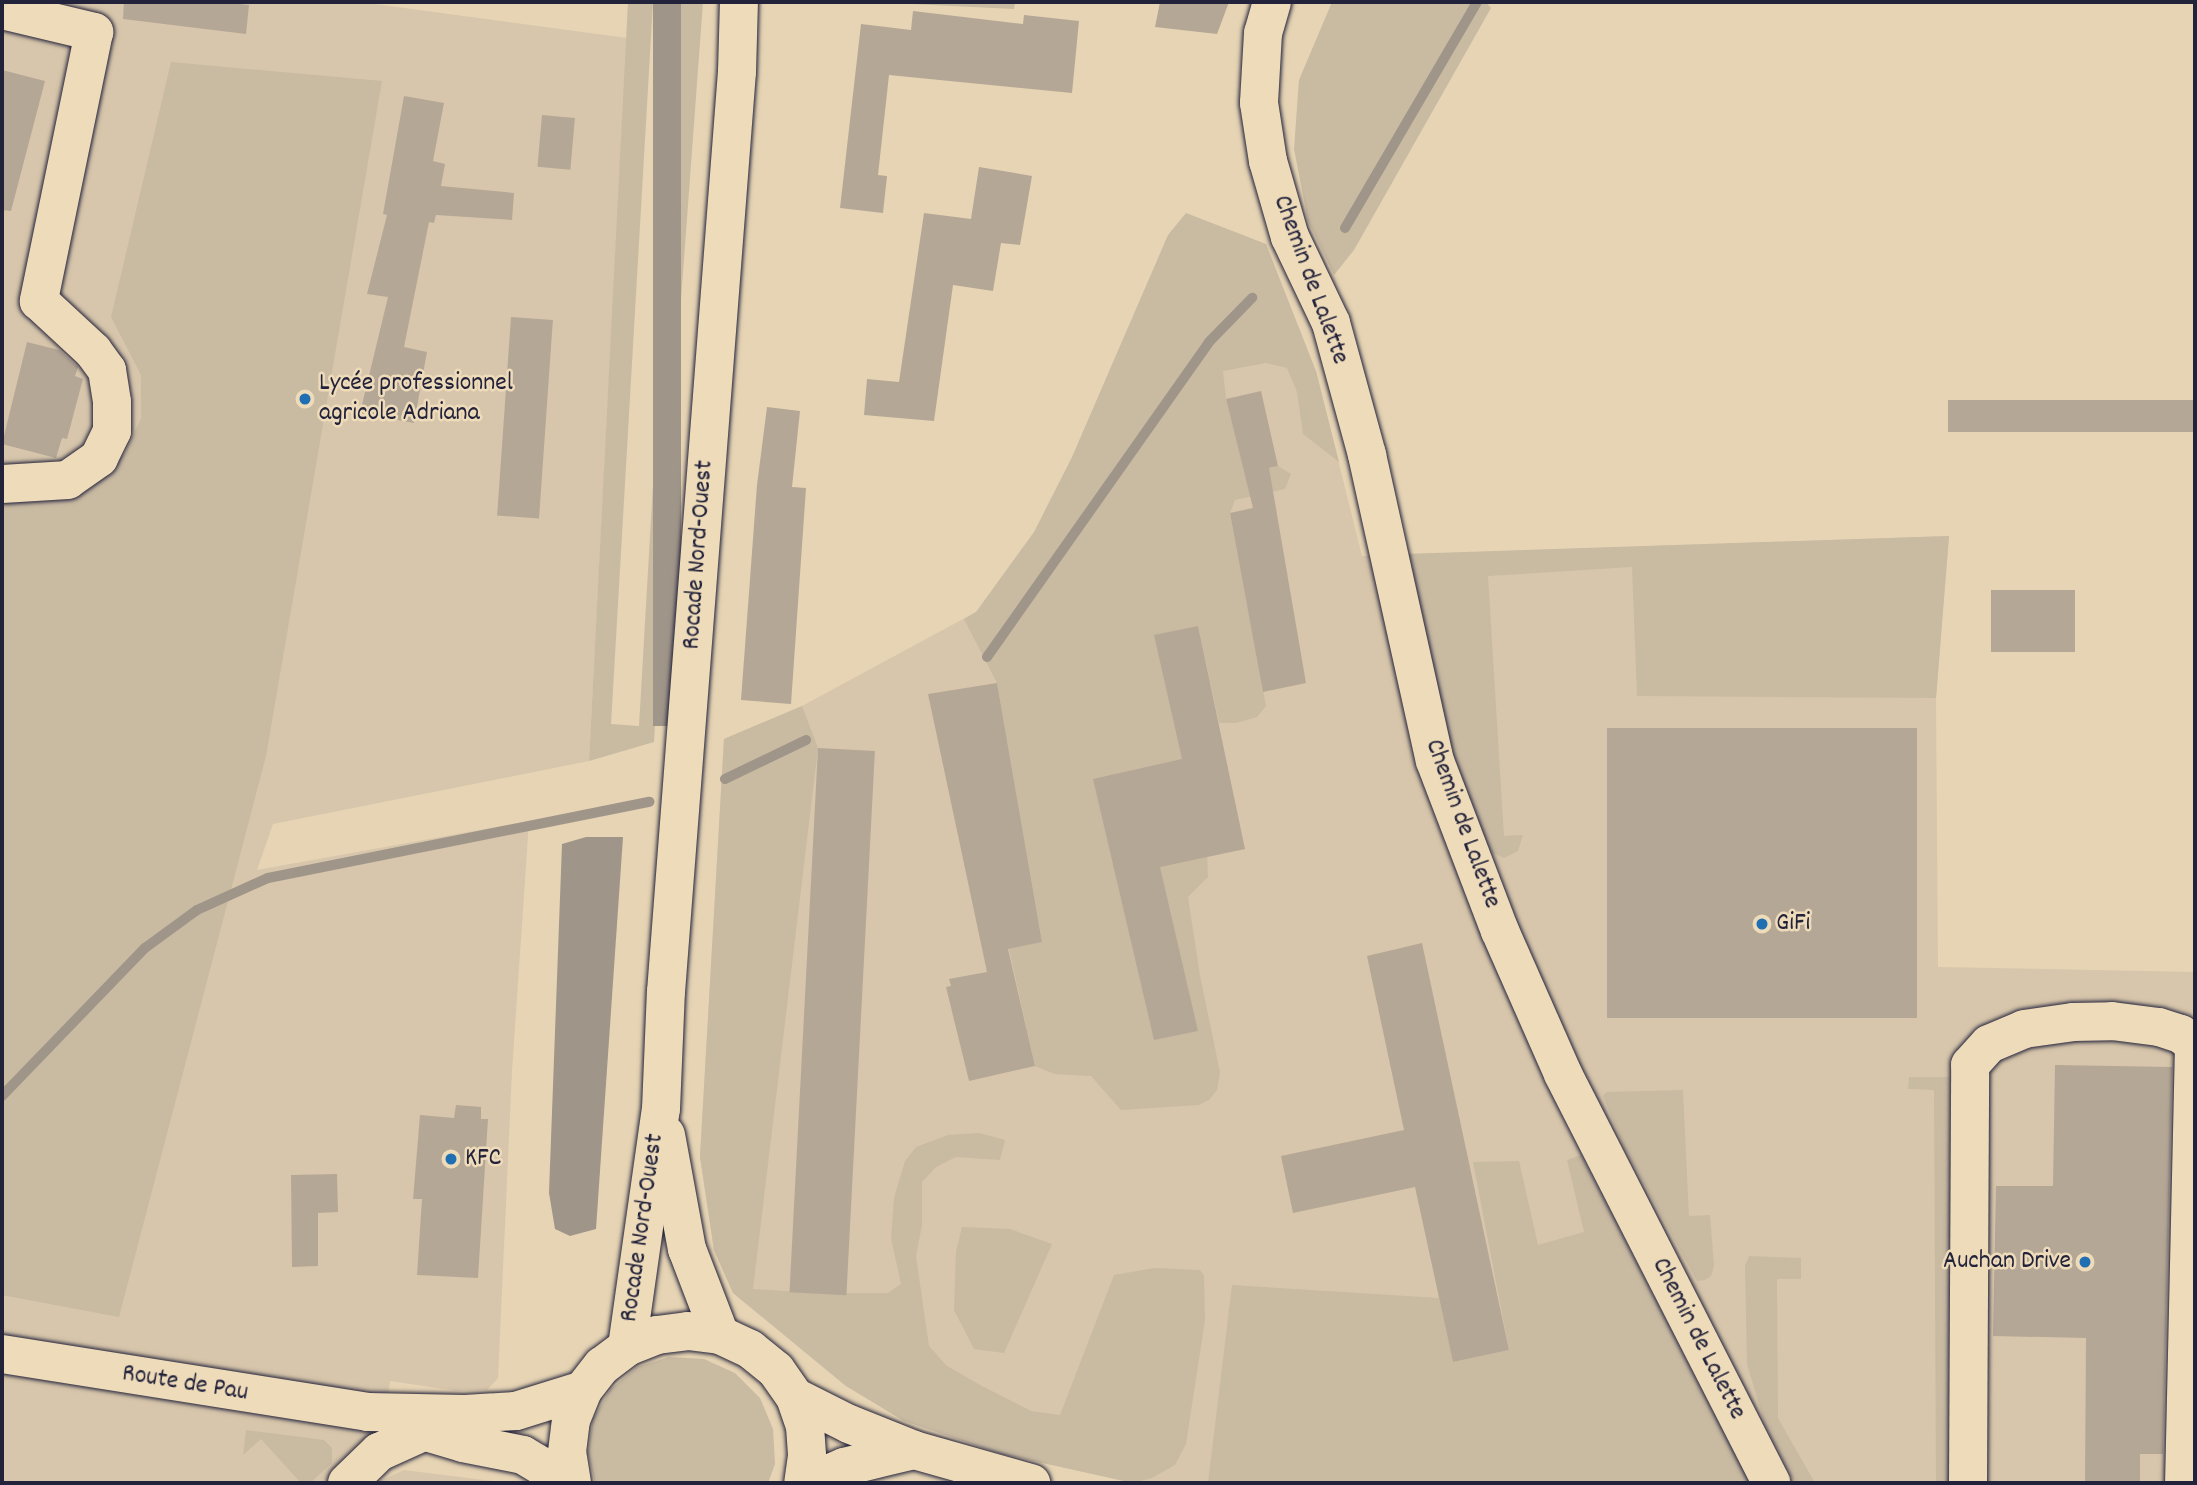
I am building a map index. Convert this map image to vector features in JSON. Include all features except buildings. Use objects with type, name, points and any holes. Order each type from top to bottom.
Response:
[{"type":"main road","name":"Rocade Nord-Ouest","points":[[627,1347],[661,1109],[666,992],[737,72],[739,2]]},
{"type":"main road","name":"Chemin de Lalette","points":[[1272,2],[1263,33],[1259,103],[1268,161],[1290,237],[1331,323],[1367,455],[1435,761],[1500,931],[1563,1074],[1771,1483]]},
{"type":"main road","points":[[2,10],[94,32],[39,301],[93,351],[107,370],[112,402],[112,430],[99,458],[68,480],[2,484]]},
{"type":"main road","points":[[1968,1483],[1970,1065],[1989,1044],[2024,1029],[2073,1022],[2112,1021],[2159,1027],[2181,1034],[2194,1045],[2184,1483]]},
{"type":"main road","name":"Rocade Nord-Ouest","points":[[661,1109],[687,1249],[720,1335]]},
{"type":"main road","name":"Route de Pau","points":[[571,1483],[567,1452],[569,1431],[583,1390],[602,1366],[627,1347],[657,1335],[688,1331],[720,1335],[750,1349],[776,1370],[795,1397],[805,1426],[805,1483],[844,1467],[914,1450]]},
{"type":"main road","name":"Route de Pau","points":[[2,1354],[368,1412],[465,1414],[516,1410],[583,1390]]},
{"type":"main road","name":"Route de Pau","points":[[795,1397],[849,1424],[914,1450],[1031,1483]]},
{"type":"main road","name":"Route de Pau","points":[[368,1412],[423,1432],[523,1455],[571,1483]]},
{"type":"main road","points":[[347,1483],[379,1452],[423,1432]]},
{"type":"shaded area","name":"Lycée professionnel agricole Adriana","points":[[2,2],[360,2],[627,38],[589,761],[273,824],[257,870],[529,821],[512,1071],[498,1378],[487,1390],[457,1391],[390,1381],[378,1482],[404,1470],[508,1483],[2,1483]]},
{"type":"shaded area","points":[[628,2],[653,2],[611,724],[639,726],[681,2],[703,2],[674,394],[654,742],[589,761]]},
{"type":"shaded area","points":[[653,2],[681,2],[681,726],[653,726]]},
{"type":"shaded area","points":[[872,2],[1015,2],[1014,9]]},
{"type":"shaded area","points":[[1332,2],[1486,2],[1491,8],[1354,250],[1334,275],[1308,221],[1294,149],[1299,80]]},
{"type":"shaded area","points":[[171,62],[382,81],[266,756],[119,1317],[2,1295],[2,501],[38,502],[100,479],[125,454],[141,418],[141,375],[111,317]]},
{"type":"shaded area","points":[[1186,213],[1266,244],[1316,371],[1339,462],[1303,434],[1297,392],[1287,368],[1266,363],[1223,371],[1226,399],[1245,475],[1278,466],[1291,474],[1285,489],[1235,500],[1230,513],[1266,706],[1257,717],[1236,723],[1219,723],[1198,626],[1208,877],[1188,897],[1200,976],[1220,1072],[1217,1090],[1209,1100],[1199,1105],[1121,1110],[1091,1076],[1054,1074],[1035,1066],[1009,949],[1042,941],[997,683],[964,619],[976,612],[1034,532],[1072,457],[1168,235]]},
{"type":"shaded area","points":[[1227,335],[1316,371],[1362,556],[1949,536],[1936,698],[1938,967],[2195,972],[2195,1483],[1133,1483],[1002,1454],[904,1421],[846,1386],[733,1293],[714,1250],[700,1157],[724,739],[802,706],[976,612]]},
{"type":"shaded area","points":[[1949,536],[1936,698],[1637,696],[1632,567],[1488,576],[1504,836],[1523,835],[1518,851],[1504,858],[1488,851],[1447,750],[1404,554]]},
{"type":"shaded area","points":[[802,706],[818,748],[753,1289],[813,1293],[888,1293],[901,1284],[891,1238],[894,1198],[905,1161],[916,1147],[948,1135],[979,1133],[1005,1140],[1000,1160],[956,1157],[936,1167],[922,1182],[922,1225],[916,1256],[929,1346],[947,1366],[982,1386],[1031,1411],[1060,1415],[1114,1275],[1155,1268],[1200,1270],[1204,1276],[1205,1320],[1186,1444],[1175,1465],[1152,1478],[1133,1483],[1002,1454],[904,1421],[846,1386],[733,1293],[714,1250],[700,1157],[724,739]]},
{"type":"shaded area","points":[[586,837],[623,837],[596,1229],[570,1236],[555,1229],[549,1193],[562,844]]},
{"type":"shaded area","points":[[1909,1077],[1950,1077],[1950,1483],[1936,1483],[1934,1090],[1908,1089]]},
{"type":"shaded area","points":[[1683,1090],[1689,1216],[1710,1215],[1714,1266],[1711,1276],[1697,1281],[1624,1147],[1603,1096],[1606,1092]]},
{"type":"shaded area","points":[[1581,1155],[1750,1483],[1208,1483],[1232,1285],[1439,1298],[1453,1362],[1509,1350],[1473,1162],[1519,1161],[1538,1245],[1584,1232],[1567,1160]]},
{"type":"shaded area","points":[[962,1227],[1010,1229],[1052,1244],[1004,1353],[974,1349],[954,1310],[956,1252]]},
{"type":"shaded area","points":[[1749,1256],[1801,1258],[1801,1279],[1777,1279],[1778,1418],[1815,1483],[1796,1483],[1791,1475],[1765,1425],[1747,1364],[1745,1266]]},
{"type":"shaded area","points":[[669,1357],[704,1359],[735,1373],[760,1398],[773,1429],[775,1464],[768,1483],[595,1483],[588,1453],[593,1419],[610,1390],[637,1367]]},
{"type":"shaded area","points":[[246,1430],[324,1440],[332,1448],[332,1463],[310,1483],[301,1483],[261,1439],[243,1455]]},
{"type":"waterway","points":[[1345,228],[1477,2]]},
{"type":"waterway","points":[[987,657],[1209,342],[1252,298]]},
{"type":"waterway","points":[[725,779],[806,740]]},
{"type":"waterway","points":[[2,1096],[145,948],[197,910],[268,878],[650,802]]},
{"type":"place","name":"Lycée professionnel agricole Adriana","points":[[305,399]]},
{"type":"place","name":"GiFi","points":[[1762,924]]},
{"type":"place","name":"KFC","points":[[451,1159]]},
{"type":"place","name":"Auchan Drive","points":[[2085,1262]]}]
